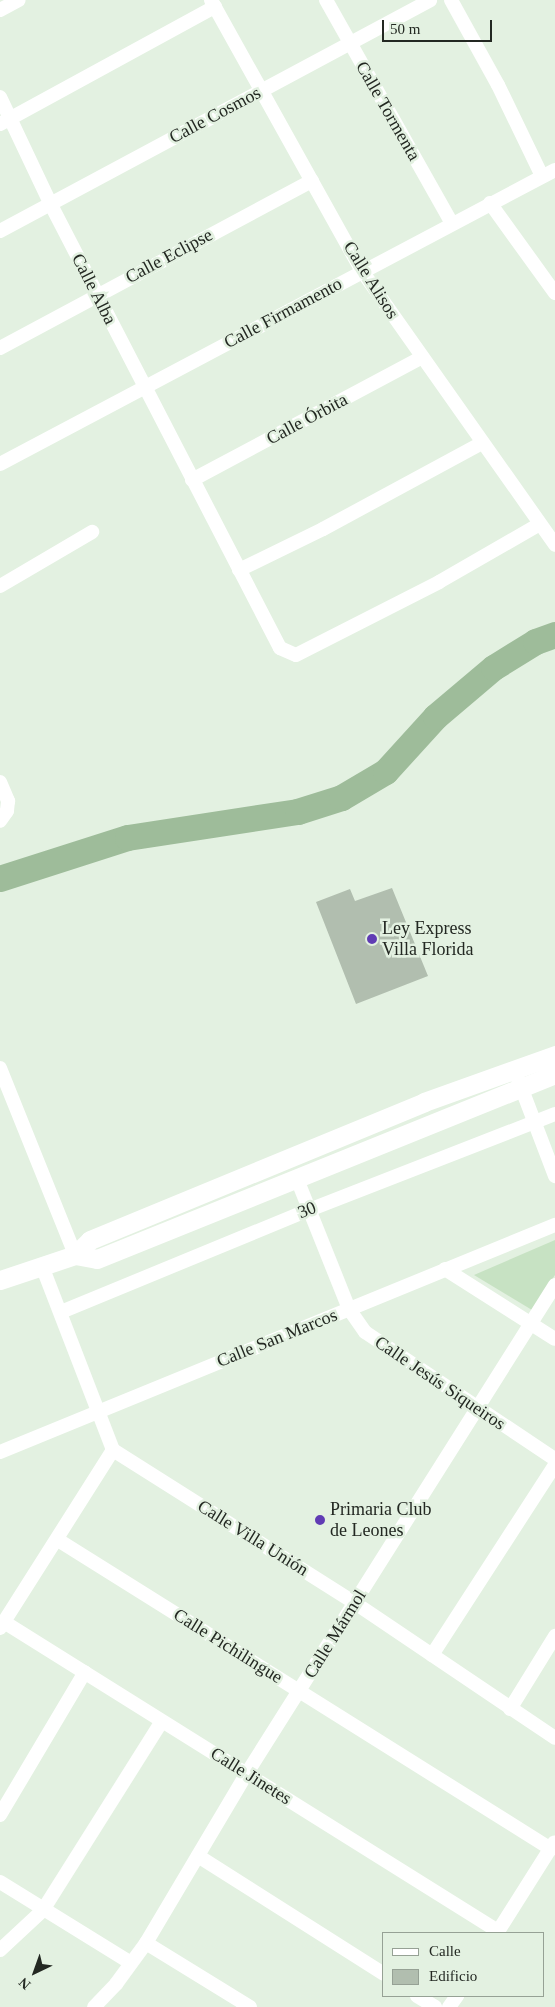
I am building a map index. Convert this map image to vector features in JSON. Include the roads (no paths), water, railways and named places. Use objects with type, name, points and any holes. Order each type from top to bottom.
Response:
[{"type":"street","points":[[0,10],[19,0]]},
{"type":"street","name":"Calle Tormenta","points":[[326,0],[451,222]]},
{"type":"street","name":"Calle Cosmos","points":[[0,231],[430,0]]},
{"type":"street","points":[[451,0],[498,85],[542,176]]},
{"type":"street","points":[[4,122],[213,3]]},
{"type":"street","name":"Calle Alisos","points":[[213,3],[260,91],[362,271],[555,545]]},
{"type":"street","name":"Calle Alba","points":[[0,97],[4,122],[50,203],[280,648],[296,655],[439,582],[540,524]]},
{"type":"street","name":"Calle Firmamento","points":[[0,464],[451,222],[555,170]]},
{"type":"street","name":"Calle Eclipse","points":[[0,348],[97,294],[312,181]]},
{"type":"street","points":[[490,203],[554,291]]},
{"type":"street","name":"Calle Órbita","points":[[192,480],[422,358]]},
{"type":"street","points":[[239,570],[323,529],[482,442]]},
{"type":"street","points":[[0,586],[92,532]]},
{"type":"street","points":[[0,782],[8,801],[4,816]]},
{"type":"street","points":[[0,1280],[75,1255],[90,1240],[555,1054]]},
{"type":"street","points":[[0,1068],[75,1255]]},
{"type":"street","points":[[514,1069],[555,1176]]},
{"type":"street","points":[[75,1255],[97,1259],[555,1074]]},
{"type":"street","name":"30","points":[[61,1312],[308,1210],[555,1114]]},
{"type":"street","name":"Calle Jesús Siqueiros","points":[[297,1179],[308,1210],[350,1309],[374,1340],[555,1459]]},
{"type":"street","name":"Calle San Marcos","points":[[0,1452],[100,1409],[555,1225]]},
{"type":"street","points":[[2,1625],[58,1540],[113,1450],[100,1409],[42,1266]]},
{"type":"street","points":[[446,1269],[555,1338]]},
{"type":"street","name":"Calle Mármol","points":[[94,2007],[116,1984],[146,1943],[247,1773],[476,1407],[555,1285]]},
{"type":"street","name":"Calle Villa Unión","points":[[113,1450],[355,1603],[555,1738]]},
{"type":"street","points":[[432,1655],[555,1465]]},
{"type":"street","name":"Calle Pichilingue","points":[[58,1540],[553,1846]]},
{"type":"street","name":"Calle Jinetes","points":[[2,1625],[85,1672],[498,1932]]},
{"type":"street","points":[[510,1709],[555,1636]]},
{"type":"street","points":[[0,1815],[85,1672]]},
{"type":"street","points":[[0,1950],[43,1910],[162,1721]]},
{"type":"street","points":[[498,1932],[553,1846]]},
{"type":"street","points":[[198,1856],[382,1973]]},
{"type":"street","points":[[0,1882],[131,1963]]},
{"type":"street","points":[[146,1943],[250,2007]]},
{"type":"street","points":[[419,1997],[435,2007]]},
{"type":"waterway","points":[[0,879],[128,838],[298,812],[342,798],[386,772],[436,717],[494,668],[536,642],[555,635]]},
{"type":"place","name":"Ley Express Villa Florida","points":[[372,939]]},
{"type":"place","name":"Primaria Club de Leones","points":[[320,1520]]}]
